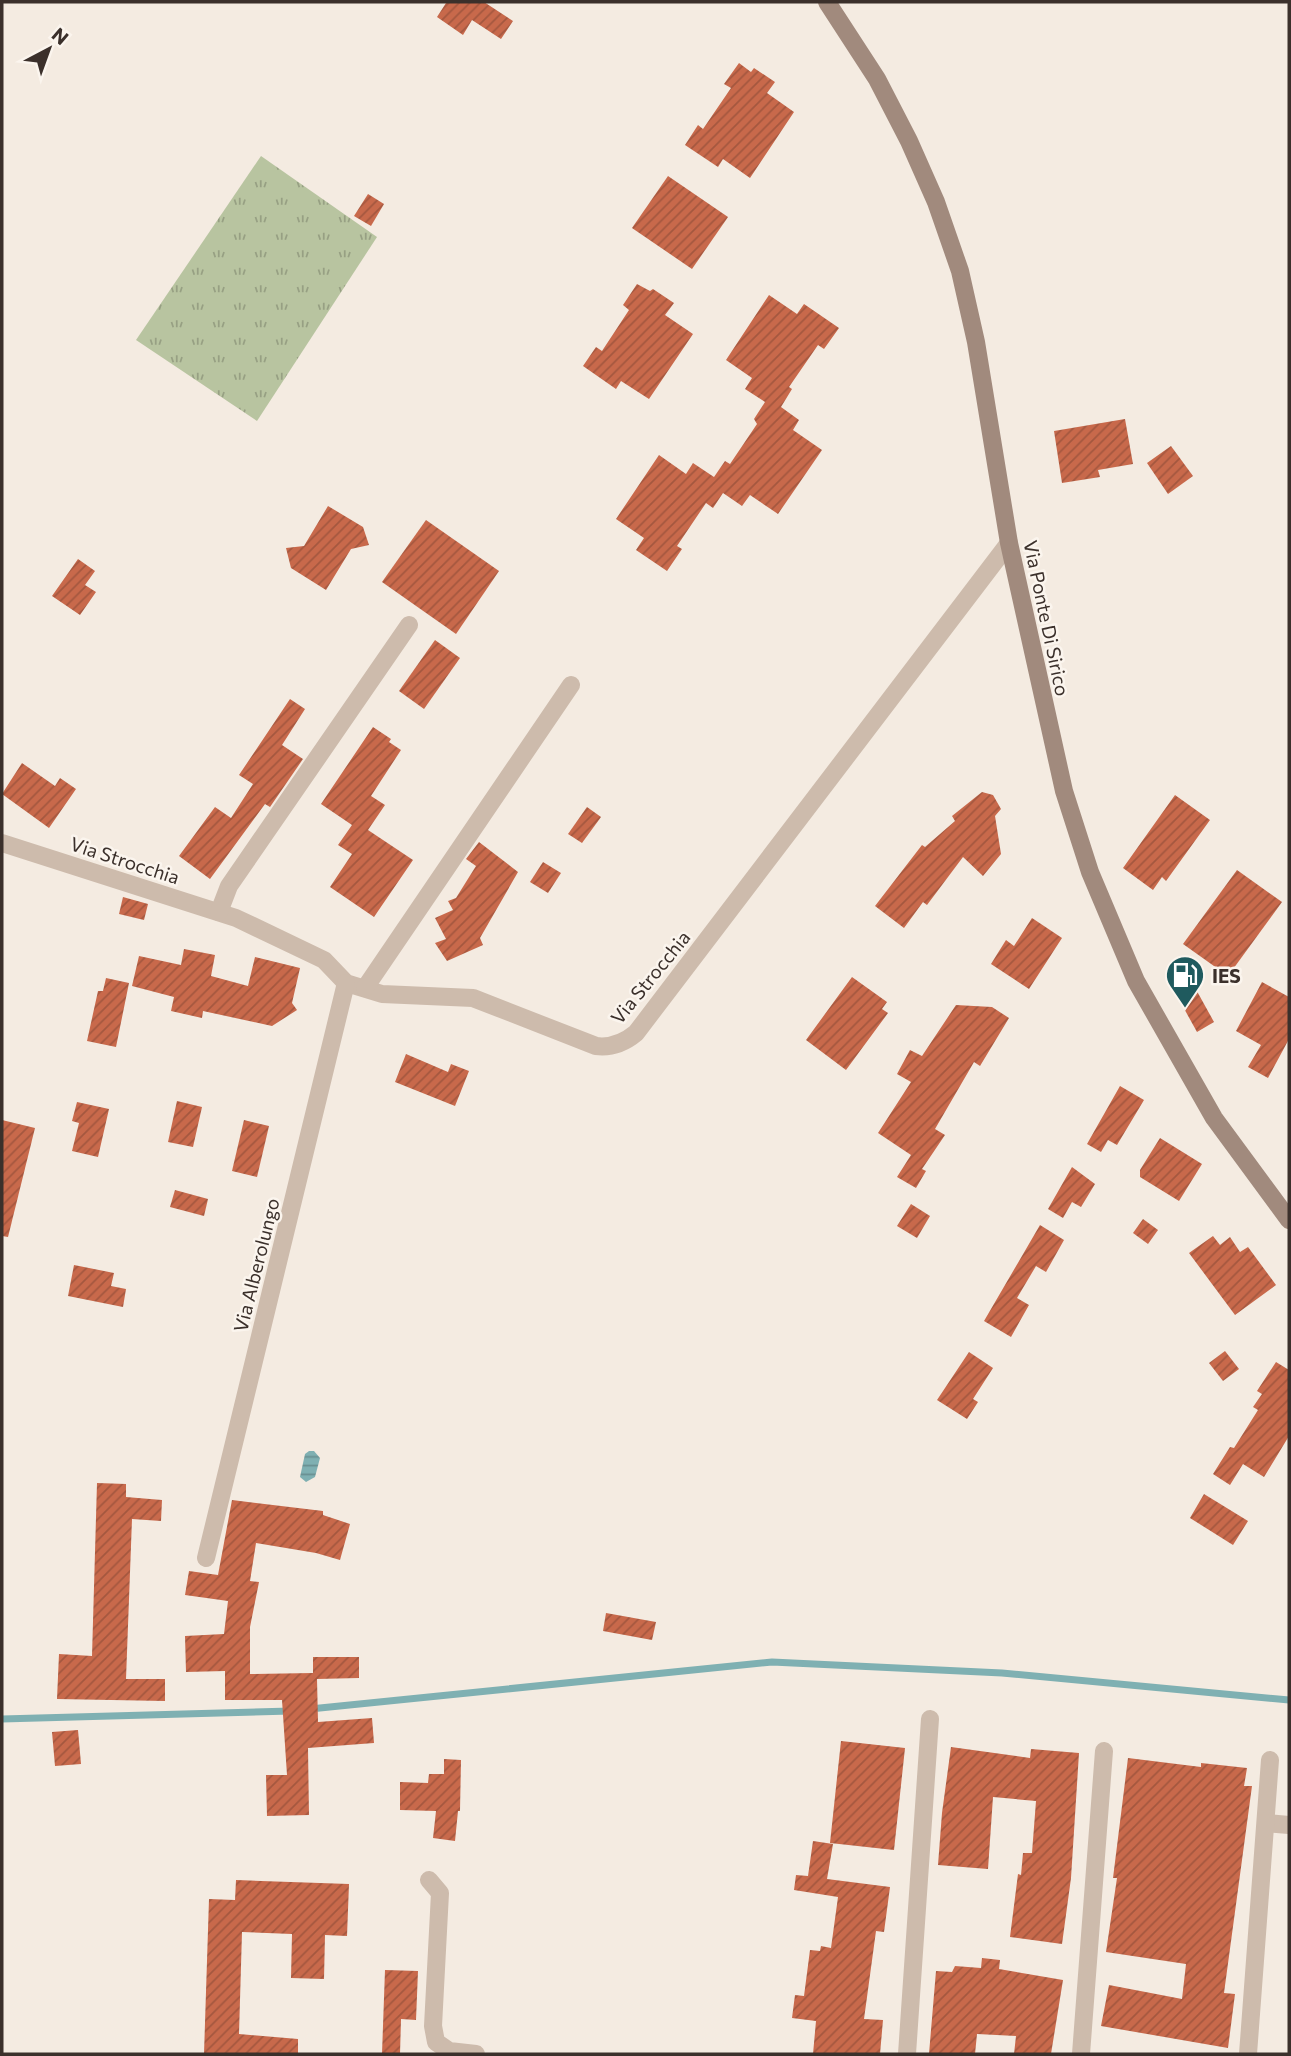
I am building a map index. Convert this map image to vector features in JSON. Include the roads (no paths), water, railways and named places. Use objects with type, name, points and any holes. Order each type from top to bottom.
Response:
[{"type":"street","name":"Via Ponte Di Sirico","points":[[827,2],[877,79],[909,141],[936,202],[956,260],[976,342],[1009,543],[1064,791],[1090,872],[1136,981],[1214,1118],[1289,1220]]},
{"type":"street","name":"Via Strocchia","points":[[2,843],[219,912],[283,938],[324,960],[346,983],[382,994],[473,998],[596,1046],[613,1046],[629,1039],[642,1026],[1009,543]]},
{"type":"street","points":[[219,912],[229,887],[409,625]]},
{"type":"street","points":[[365,988],[571,685]]},
{"type":"street","name":"Via Alberolungo","points":[[206,1558],[346,983]]},
{"type":"street","points":[[907,2054],[930,1719]]},
{"type":"street","points":[[1081,2054],[1104,1751]]},
{"type":"street","points":[[1248,2054],[1270,1760]]},
{"type":"street","points":[[1266,1823],[1289,1825]]},
{"type":"street","points":[[429,1880],[440,1893],[433,2026],[436,2042],[449,2051],[476,2054]]},
{"type":"water","points":[[314,1451],[320,1458],[315,1477],[306,1482],[300,1477],[305,1454]]},
{"type":"waterway","points":[[310,1709],[772,1662],[1002,1673],[1289,1700]]},
{"type":"waterway","points":[[2,1719],[291,1711]]},
{"type":"place","name":"IES","points":[[1185,1009]]}]
